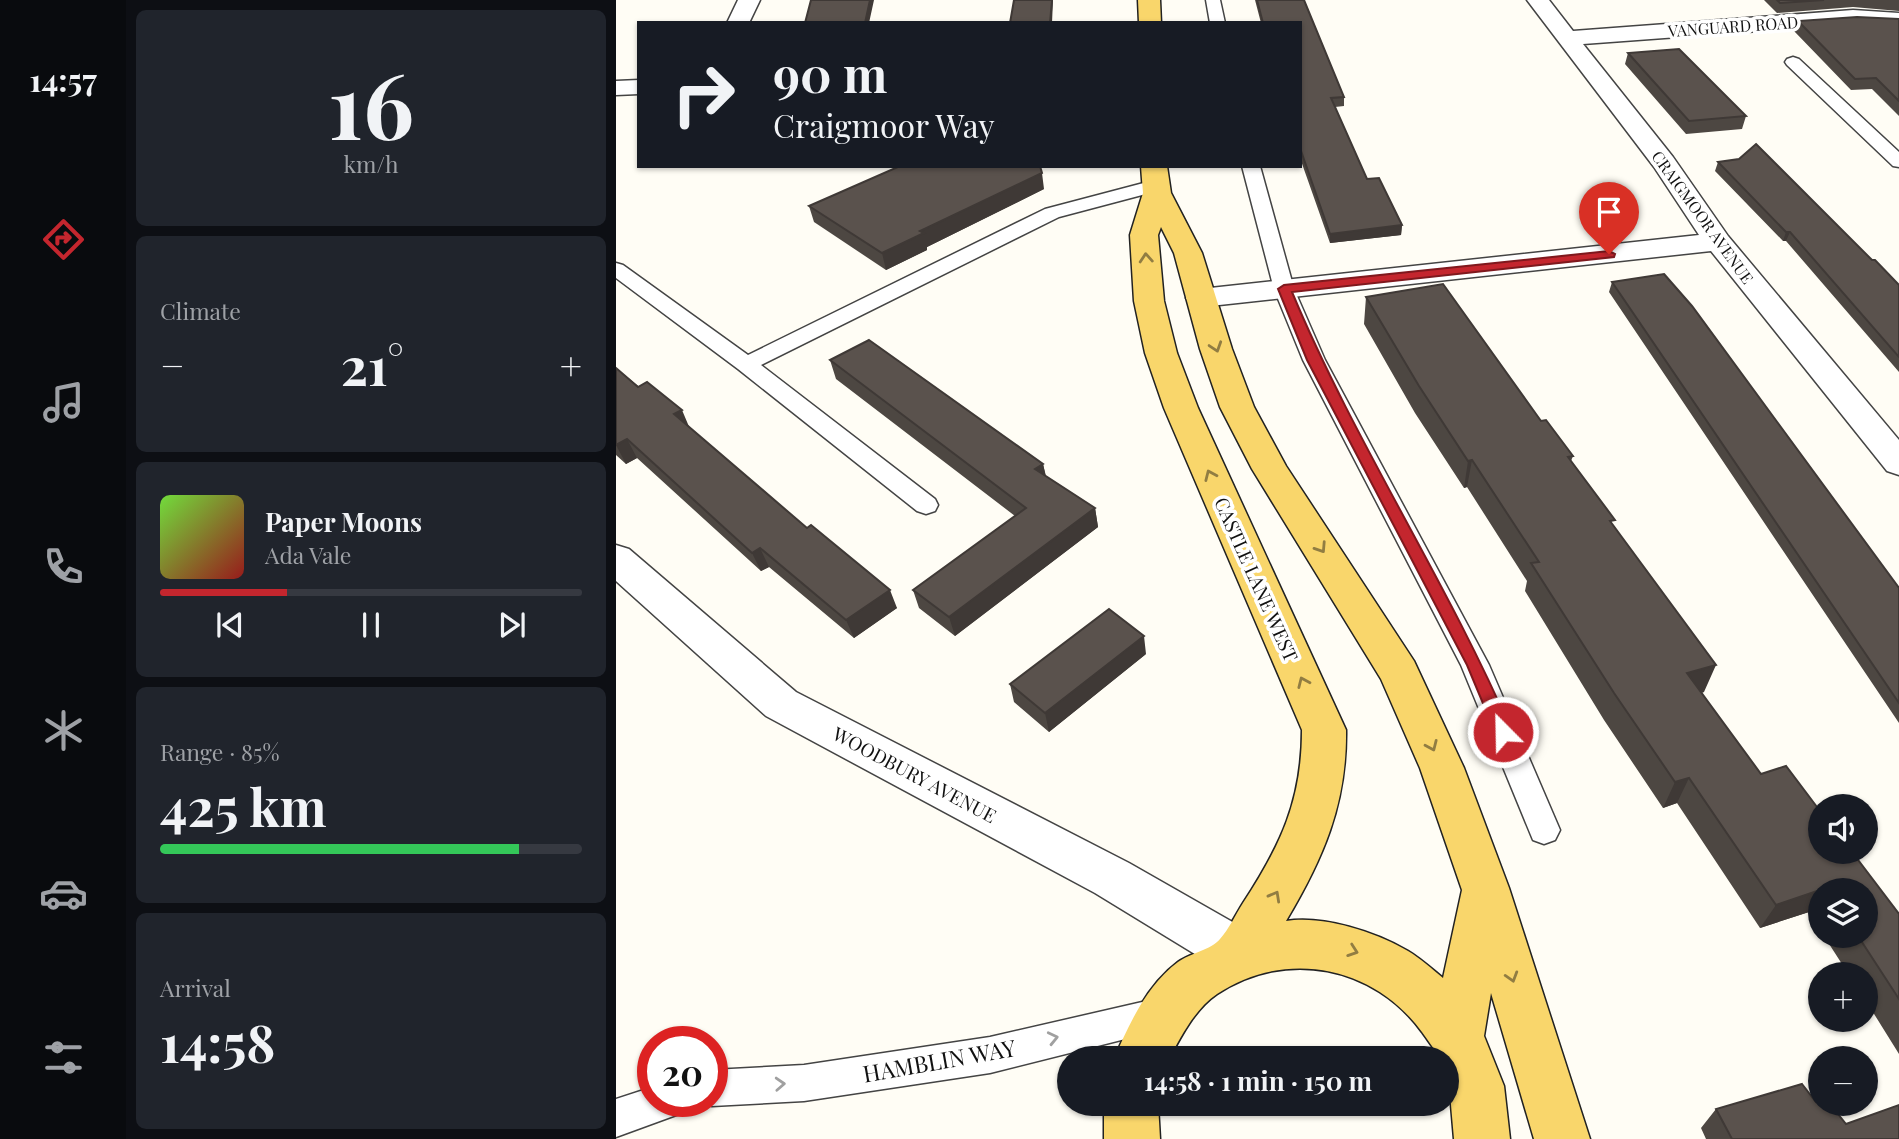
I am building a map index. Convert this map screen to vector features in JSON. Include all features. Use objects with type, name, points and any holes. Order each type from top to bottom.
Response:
[{"type":"main road","points":[[1149,0],[1150,21]]},
{"type":"main road","points":[[1155,182],[1188,253],[1237,407],[1270,469],[1399,673],[1442,768],[1485,888],[1562,1139]]},
{"type":"main road","name":"CASTLE LANE WEST","points":[[1155,182],[1144,234],[1149,301],[1161,353],[1186,419],[1324,730],[1323,774],[1310,825],[1276,895],[1239,953]]},
{"type":"main road","points":[[1458,1035],[1485,888]]},
{"type":"main road","points":[[1148,1046],[1164,1014],[1197,978],[1239,953],[1287,942],[1336,945],[1383,962],[1425,993],[1458,1035],[1475,1072],[1491,1130]]},
{"type":"main road","points":[[1131,1116],[1132,1139]]},
{"type":"street","points":[[739,21],[748,0]]},
{"type":"street","name":"CRAIGMOOR AVENUE","points":[[1538,0],[1664,163],[1718,242],[1899,463]]},
{"type":"street","name":"VANGUARD ROAD","points":[[1567,38],[1853,17],[1899,20]]},
{"type":"street","points":[[616,89],[637,87]]},
{"type":"street","points":[[1201,298],[1718,242]]},
{"type":"street","name":"WOODBURY AVENUE","points":[[616,559],[781,704],[1112,878],[1239,953]]},
{"type":"lane","points":[[1213,0],[1218,21]]},
{"type":"lane","points":[[1793,62],[1899,162]]},
{"type":"lane","points":[[1252,168],[1284,289],[1314,360],[1475,665],[1544,830]]},
{"type":"lane","points":[[746,364],[1052,213],[1155,182]]},
{"type":"lane","points":[[616,269],[746,364],[926,505]]},
{"type":"lane","name":"HAMBLIN WAY","points":[[728,1087],[804,1083],[990,1055],[1164,1014]]},
{"type":"lane","points":[[616,1118],[637,1111]]},
{"type":"building","points":[[811,0],[870,0],[865,21],[806,21]]},
{"type":"building","points":[[1014,0],[1052,0],[1050,21],[1010,21]]},
{"type":"building","points":[[1257,0],[1304,0],[1344,97],[1331,98],[1367,179],[1379,178],[1402,225],[1330,234],[1302,154],[1302,21],[1262,21]]},
{"type":"building","points":[[1777,0],[1824,0],[1780,3]]},
{"type":"building","points":[[1857,17],[1899,19],[1899,101],[1876,78],[1855,79],[1798,21]]},
{"type":"building","points":[[1679,49],[1746,116],[1689,121],[1628,53]]},
{"type":"building","points":[[1756,144],[1899,285],[1899,357],[1790,232],[1786,232],[1718,162],[1739,159]]},
{"type":"building","points":[[895,168],[1041,168],[1042,173],[920,231],[924,233],[882,253],[809,206]]},
{"type":"building","points":[[1664,274],[1692,306],[1899,588],[1899,703],[1612,282]]},
{"type":"building","points":[[1443,284],[1541,421],[1546,420],[1573,456],[1568,457],[1615,520],[1610,521],[1716,665],[1687,673],[1761,774],[1786,766],[1808,795],[1808,864],[1861,864],[1872,878],[1808,878],[1808,894],[1776,905],[1689,778],[1675,782],[1614,693],[1531,563],[1539,562],[1472,460],[1468,461],[1419,386],[1366,297]]},
{"type":"building","points":[[869,340],[1043,464],[1035,469],[1095,508],[949,617],[913,590],[1026,508],[830,360]]},
{"type":"building","points":[[616,368],[638,387],[647,382],[682,410],[674,414],[807,528],[811,525],[890,590],[846,620],[760,548],[752,553],[627,439],[616,445]]},
{"type":"building","points":[[1109,609],[1144,636],[1045,713],[1010,684]]},
{"type":"building","points":[[1878,886],[1899,914],[1899,999],[1878,967],[1878,962],[1875,962],[1866,948],[1878,948]]},
{"type":"building","points":[[1802,1084],[1808,1092],[1808,1116],[1840,1116],[1846,1124],[1868,1116],[1878,1116],[1878,1113],[1899,1105],[1899,1139],[1732,1139],[1716,1109]]},
{"type":"route","points":[[1503,732],[1475,665],[1314,360],[1284,289],[1609,254]]}]
